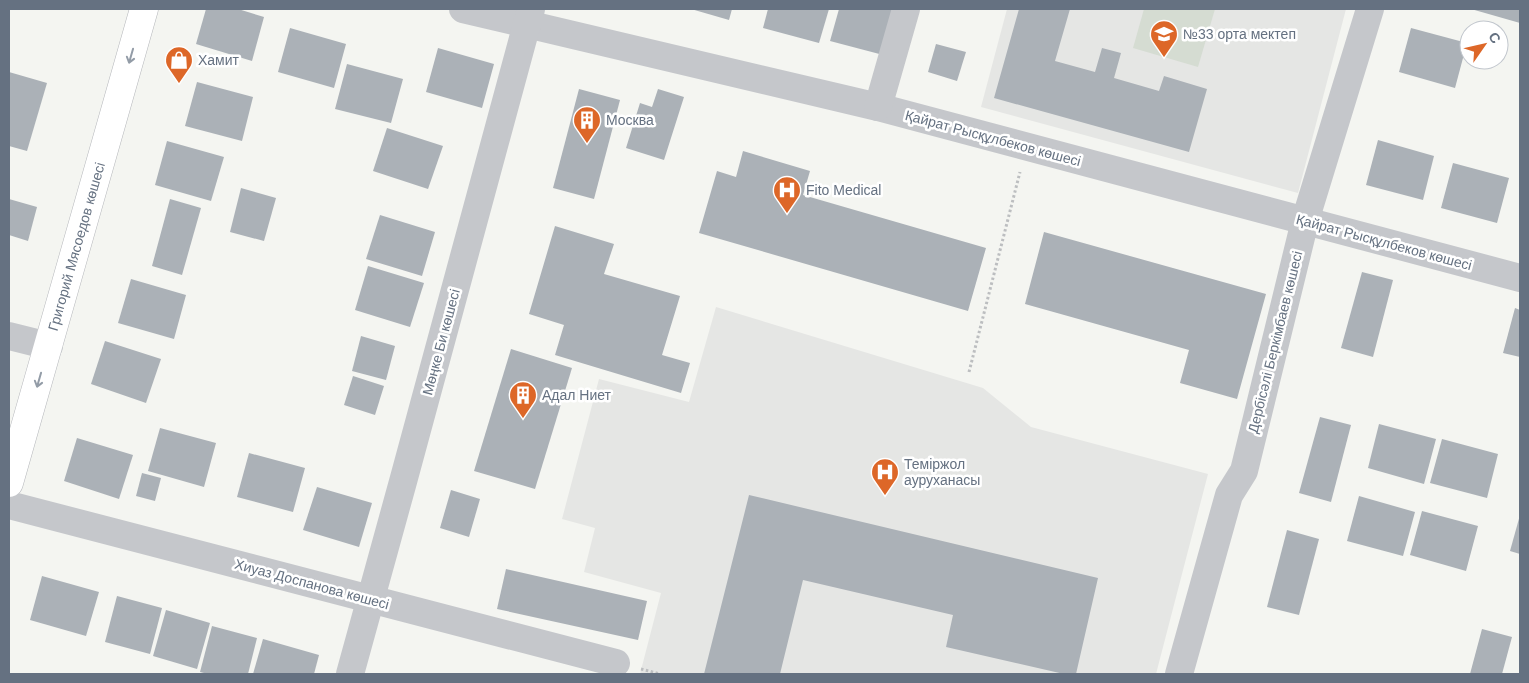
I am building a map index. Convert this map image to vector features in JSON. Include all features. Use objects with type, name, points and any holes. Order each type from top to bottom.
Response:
[{"type":"main road","name":"Григорий Мясоедов көшесі","points":[[9,483],[144,9]]},
{"type":"street","name":"Қайрат Рысқұлбеков көшесі","points":[[463,9],[529,16],[1520,278]]},
{"type":"street","points":[[878,107],[906,9]]},
{"type":"street","name":"Дербісәлі Беркімбаев көшесі","points":[[1179,674],[1229,495],[1244,470],[1305,221],[1370,9]]},
{"type":"street","name":"Мөңке Би көшесі","points":[[350,674],[529,16]]},
{"type":"street","points":[[9,336],[49,346]]},
{"type":"street","name":"Хиуаз Доспанова көшесі","points":[[9,505],[616,663]]},
{"type":"path","points":[[969,372],[1026,147]]},
{"type":"shaded area","name":"№33 орта мектеп","points":[[1007,9],[1346,9],[1298,193],[981,107]]},
{"type":"shaded area","points":[[1144,9],[1215,9],[1198,67],[1133,48]]},
{"type":"shaded area","name":"Теміржол ауруханасы","points":[[716,307],[983,388],[1031,427],[1208,474],[1156,674],[640,674],[661,593],[584,572],[595,528],[562,519],[599,379],[689,402]]},
{"type":"building","points":[[206,9],[238,9],[264,17],[252,61],[196,44]]},
{"type":"building","points":[[691,9],[732,9],[729,20]]},
{"type":"building","points":[[768,9],[829,9],[819,43],[763,28]]},
{"type":"building","points":[[839,9],[899,9],[887,56],[830,41]]},
{"type":"building","points":[[1019,9],[1070,9],[1055,61],[1095,72],[1102,48],[1121,53],[1114,78],[1159,91],[1164,76],[1207,89],[1189,152],[994,98]]},
{"type":"building","points":[[1471,9],[1520,9],[1520,23]]},
{"type":"building","points":[[290,28],[346,44],[334,88],[278,72]]},
{"type":"building","points":[[1411,28],[1459,41],[1460,70],[1455,88],[1399,72]]},
{"type":"building","points":[[936,44],[966,52],[957,81],[928,72]]},
{"type":"building","points":[[438,48],[494,64],[482,108],[426,92]]},
{"type":"building","points":[[347,64],[403,79],[391,123],[335,109]]},
{"type":"building","points":[[9,72],[47,83],[27,151],[9,146]]},
{"type":"building","points":[[197,82],[253,97],[242,141],[185,126]]},
{"type":"building","name":"Москва","points":[[579,89],[620,100],[594,199],[553,188]]},
{"type":"building","points":[[658,89],[684,97],[664,160],[626,148],[640,103],[652,107]]},
{"type":"building","points":[[387,128],[443,146],[428,189],[373,171]]},
{"type":"building","points":[[1378,140],[1434,156],[1423,200],[1366,185]]},
{"type":"building","points":[[167,141],[224,157],[211,201],[155,185]]},
{"type":"building","name":"Fito Medical","points":[[743,151],[810,171],[803,195],[986,248],[968,311],[699,233],[717,171],[736,177]]},
{"type":"building","points":[[1453,163],[1509,178],[1497,223],[1441,208]]},
{"type":"building","points":[[241,188],[276,198],[264,241],[230,232]]},
{"type":"building","points":[[9,199],[37,207],[28,241],[9,235]]},
{"type":"building","points":[[170,199],[201,208],[182,275],[152,266]]},
{"type":"building","points":[[380,215],[435,232],[422,276],[366,259]]},
{"type":"building","points":[[555,226],[614,244],[604,274],[680,296],[662,355],[690,363],[681,393],[555,355],[564,325],[529,314]]},
{"type":"building","points":[[1044,232],[1266,294],[1237,399],[1180,383],[1189,350],[1025,304]]},
{"type":"building","points":[[368,266],[424,283],[410,327],[355,310]]},
{"type":"building","points":[[1362,272],[1393,280],[1373,357],[1341,348]]},
{"type":"building","points":[[131,279],[186,295],[174,339],[118,323]]},
{"type":"building","points":[[1515,308],[1520,310],[1520,357],[1503,353]]},
{"type":"building","points":[[361,336],[395,346],[386,380],[352,371]]},
{"type":"building","points":[[105,341],[161,359],[146,403],[91,384]]},
{"type":"building","name":"Адал Ниет","points":[[511,349],[572,368],[535,489],[474,471]]},
{"type":"building","points":[[353,376],[384,386],[375,415],[344,405]]},
{"type":"building","points":[[1320,417],[1351,425],[1331,502],[1299,493]]},
{"type":"building","points":[[1379,424],[1436,439],[1424,484],[1368,468]]},
{"type":"building","points":[[160,428],[216,443],[204,487],[148,471]]},
{"type":"building","points":[[77,438],[133,455],[119,499],[64,481]]},
{"type":"building","points":[[1442,439],[1498,454],[1487,498],[1430,483]]},
{"type":"building","points":[[249,453],[305,468],[293,512],[237,497]]},
{"type":"building","points":[[142,473],[161,478],[155,501],[136,496]]},
{"type":"building","points":[[317,487],[372,503],[359,547],[303,530]]},
{"type":"building","points":[[451,490],[480,499],[469,537],[440,528]]},
{"type":"building","points":[[749,495],[1098,578],[1076,674],[1064,674],[946,647],[953,615],[803,580],[780,674],[704,674]]},
{"type":"building","points":[[1359,496],[1415,512],[1403,556],[1347,541]]},
{"type":"building","points":[[1422,511],[1478,526],[1466,571],[1410,555]]},
{"type":"building","points":[[1520,515],[1520,554],[1510,551]]},
{"type":"building","points":[[1287,530],[1319,539],[1299,615],[1267,607]]},
{"type":"building","points":[[506,569],[647,601],[638,640],[497,609]]},
{"type":"building","points":[[42,576],[99,592],[86,636],[30,620]]},
{"type":"building","points":[[117,596],[162,608],[150,654],[105,642]]},
{"type":"building","points":[[166,610],[210,623],[197,669],[153,656]]},
{"type":"building","points":[[212,626],[257,638],[248,674],[208,674],[200,672]]},
{"type":"building","points":[[1482,629],[1512,637],[1502,674],[1470,674]]},
{"type":"building","points":[[263,639],[319,655],[314,674],[253,674]]},
{"type":"place","name":"№33 орта мектеп","points":[[1164,58]]},
{"type":"place","name":"Хамит","points":[[179,84]]},
{"type":"place","name":"Москва","points":[[587,144]]},
{"type":"place","name":"Fito Medical","points":[[787,214]]},
{"type":"place","name":"Адал Ниет","points":[[523,419]]},
{"type":"place","name":"Теміржол ауруханасы","points":[[885,496]]}]
